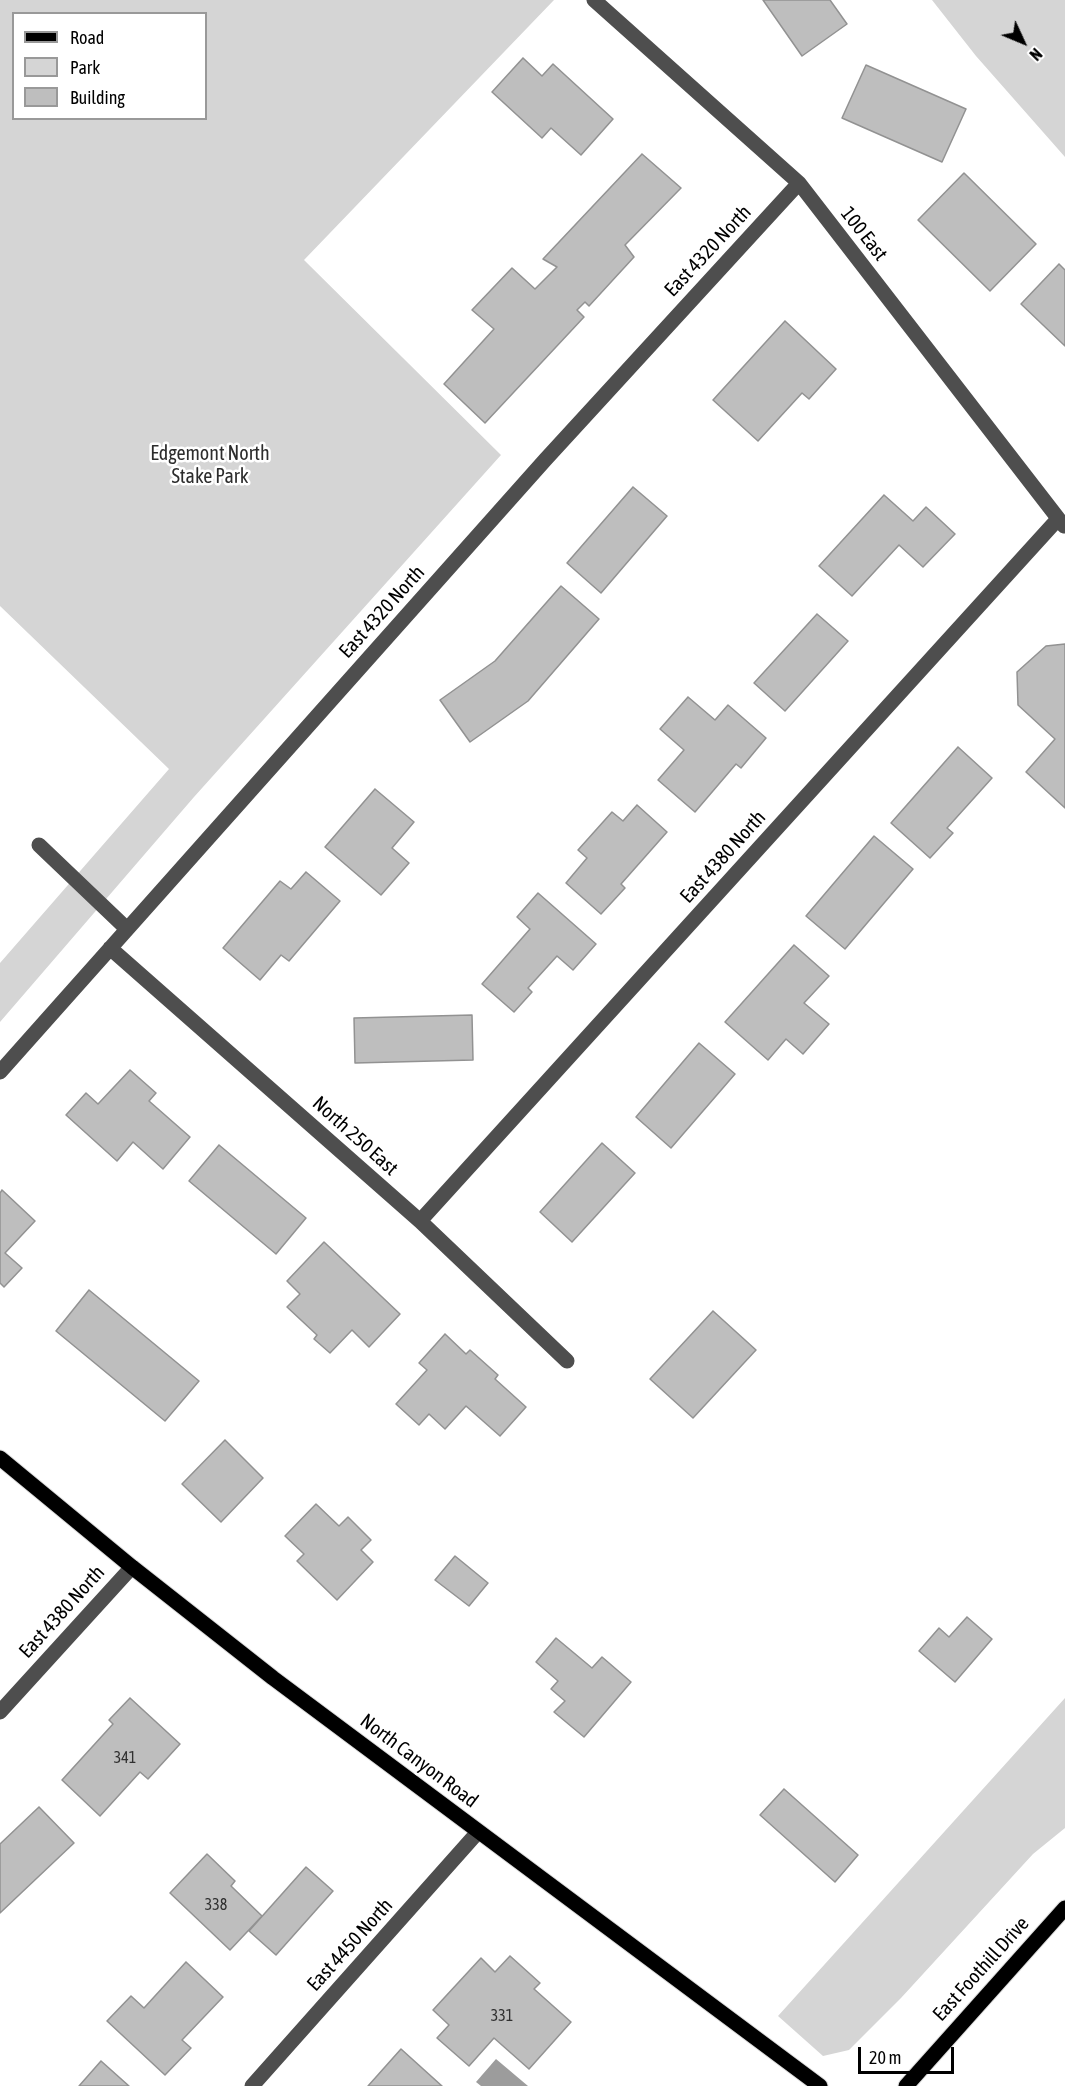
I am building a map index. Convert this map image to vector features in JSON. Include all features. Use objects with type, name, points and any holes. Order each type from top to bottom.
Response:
[{"type":"main road","name":"North Canyon Road","points":[[0,1458],[132,1567],[478,1832],[820,2086]]},
{"type":"main road","name":"East Foothill Drive","points":[[906,2086],[1065,1908]]},
{"type":"street","name":"100 East","points":[[594,0],[799,183],[1061,524]]},
{"type":"street","name":"East 4320 North","points":[[0,1072],[545,460],[799,183]]},
{"type":"street","name":"East 4380 North","points":[[420,1221],[1061,524]]},
{"type":"street","points":[[39,845],[127,929]]},
{"type":"street","name":"North 250 East","points":[[110,948],[420,1221],[567,1361]]},
{"type":"street","name":"East 4380 North","points":[[0,1712],[132,1567]]},
{"type":"street","name":"East 4450 North","points":[[252,2086],[478,1832]]},
{"type":"green space","name":"Edgemont North Stake Park","points":[[0,0],[554,0],[304,260],[501,455],[194,797],[0,1022],[0,963],[169,769],[0,606]]},
{"type":"green space","points":[[932,0],[1065,0],[1065,157],[976,56]]},
{"type":"green space","points":[[1065,1698],[1065,1828],[1033,1854],[901,1998],[849,2050],[823,2056],[778,2016]]},
{"type":"shaded area","points":[[496,2059],[528,2086],[481,2086],[476,2082]]},
{"type":"building","points":[[763,0],[830,0],[847,24],[802,56]]},
{"type":"building","points":[[523,58],[542,76],[553,64],[613,119],[581,155],[551,128],[542,138],[492,92]]},
{"type":"building","points":[[866,65],[966,109],[942,162],[842,118]]},
{"type":"building","points":[[642,154],[681,188],[625,245],[634,257],[589,306],[585,302],[577,310],[584,317],[485,423],[444,384],[494,329],[472,310],[512,268],[535,289],[557,267],[543,259]]},
{"type":"building","points":[[964,173],[1036,244],[990,291],[918,220]]},
{"type":"building","points":[[1059,264],[1065,270],[1065,346],[1021,304]]},
{"type":"building","points":[[785,321],[836,369],[809,399],[802,393],[758,441],[713,400]]},
{"type":"building","points":[[633,487],[667,516],[601,593],[567,563]]},
{"type":"building","points":[[884,495],[913,521],[926,507],[955,534],[923,567],[899,545],[852,596],[819,566]]},
{"type":"building","points":[[561,586],[599,619],[528,701],[470,742],[440,700],[495,661]]},
{"type":"building","points":[[817,614],[848,641],[785,711],[754,683]]},
{"type":"building","points":[[1065,644],[1065,808],[1026,772],[1055,739],[1018,705],[1017,672],[1046,646]]},
{"type":"building","points":[[688,697],[715,720],[728,705],[766,738],[741,768],[736,764],[695,812],[658,780],[684,750],[660,729]]},
{"type":"building","points":[[958,747],[992,778],[947,828],[953,833],[930,858],[891,823]]},
{"type":"building","points":[[375,789],[414,822],[392,848],[409,863],[381,895],[325,847]]},
{"type":"building","points":[[637,805],[667,832],[621,884],[625,888],[601,914],[566,883],[587,858],[578,850],[612,812],[623,821]]},
{"type":"building","points":[[874,836],[913,869],[845,949],[806,916]]},
{"type":"building","points":[[306,872],[340,901],[289,961],[281,955],[260,980],[223,948],[280,881],[291,889]]},
{"type":"building","points":[[538,893],[596,944],[573,970],[557,956],[528,988],[532,992],[514,1012],[482,984],[530,929],[517,917]]},
{"type":"building","points":[[794,945],[829,976],[804,1003],[829,1024],[803,1054],[786,1039],[768,1060],[725,1022]]},
{"type":"building","points":[[472,1015],[473,1060],[355,1063],[354,1018]]},
{"type":"building","points":[[699,1043],[735,1074],[671,1148],[636,1117]]},
{"type":"building","points":[[130,1070],[156,1093],[149,1101],[190,1137],[163,1169],[133,1142],[117,1161],[66,1115],[86,1093],[98,1104]]},
{"type":"building","points":[[602,1143],[635,1173],[572,1242],[540,1212]]},
{"type":"building","points":[[219,1145],[306,1218],[276,1254],[189,1181]]},
{"type":"building","points":[[2,1190],[35,1221],[5,1253],[22,1268],[4,1287],[0,1283],[0,1193]]},
{"type":"building","points":[[324,1242],[400,1314],[369,1347],[352,1330],[330,1353],[314,1339],[317,1335],[287,1307],[300,1294],[287,1281]]},
{"type":"building","points":[[89,1290],[199,1381],[165,1421],[56,1331]]},
{"type":"building","points":[[713,1311],[756,1350],[693,1418],[650,1379]]},
{"type":"building","points":[[445,1334],[466,1354],[470,1350],[498,1375],[495,1379],[526,1407],[500,1436],[466,1406],[445,1429],[429,1414],[419,1425],[396,1404],[427,1370],[419,1363]]},
{"type":"building","points":[[225,1440],[263,1478],[221,1522],[182,1484]]},
{"type":"building","points":[[316,1504],[339,1526],[348,1517],[371,1540],[361,1550],[373,1562],[337,1600],[297,1561],[304,1554],[285,1536]]},
{"type":"building","points":[[455,1556],[488,1583],[469,1606],[435,1580]]},
{"type":"building","points":[[967,1617],[992,1639],[955,1682],[919,1651],[939,1628],[949,1637]]},
{"type":"building","points":[[556,1638],[592,1668],[602,1657],[631,1682],[584,1737],[554,1712],[565,1701],[551,1689],[558,1681],[536,1662]]},
{"type":"building","points":[[130,1698],[180,1744],[148,1779],[140,1772],[100,1816],[62,1780],[113,1724],[109,1720]]},
{"type":"building","points":[[784,1789],[858,1855],[835,1882],[760,1815]]},
{"type":"building","points":[[39,1807],[74,1843],[0,1913],[0,1844]]},
{"type":"building","points":[[207,1854],[235,1881],[231,1886],[262,1916],[230,1950],[170,1893]]},
{"type":"building","points":[[306,1867],[333,1891],[276,1955],[249,1931]]},
{"type":"building","points":[[510,1956],[540,1983],[534,1989],[571,2022],[529,2069],[494,2038],[469,2066],[437,2038],[449,2025],[433,2010],[481,1958],[495,1972]]},
{"type":"building","points":[[186,1962],[223,1997],[182,2040],[191,2048],[165,2075],[107,2021],[131,1996],[144,2008]]},
{"type":"building","points":[[401,2049],[442,2086],[368,2086]]},
{"type":"building","points":[[101,2061],[129,2086],[79,2086]]}]
